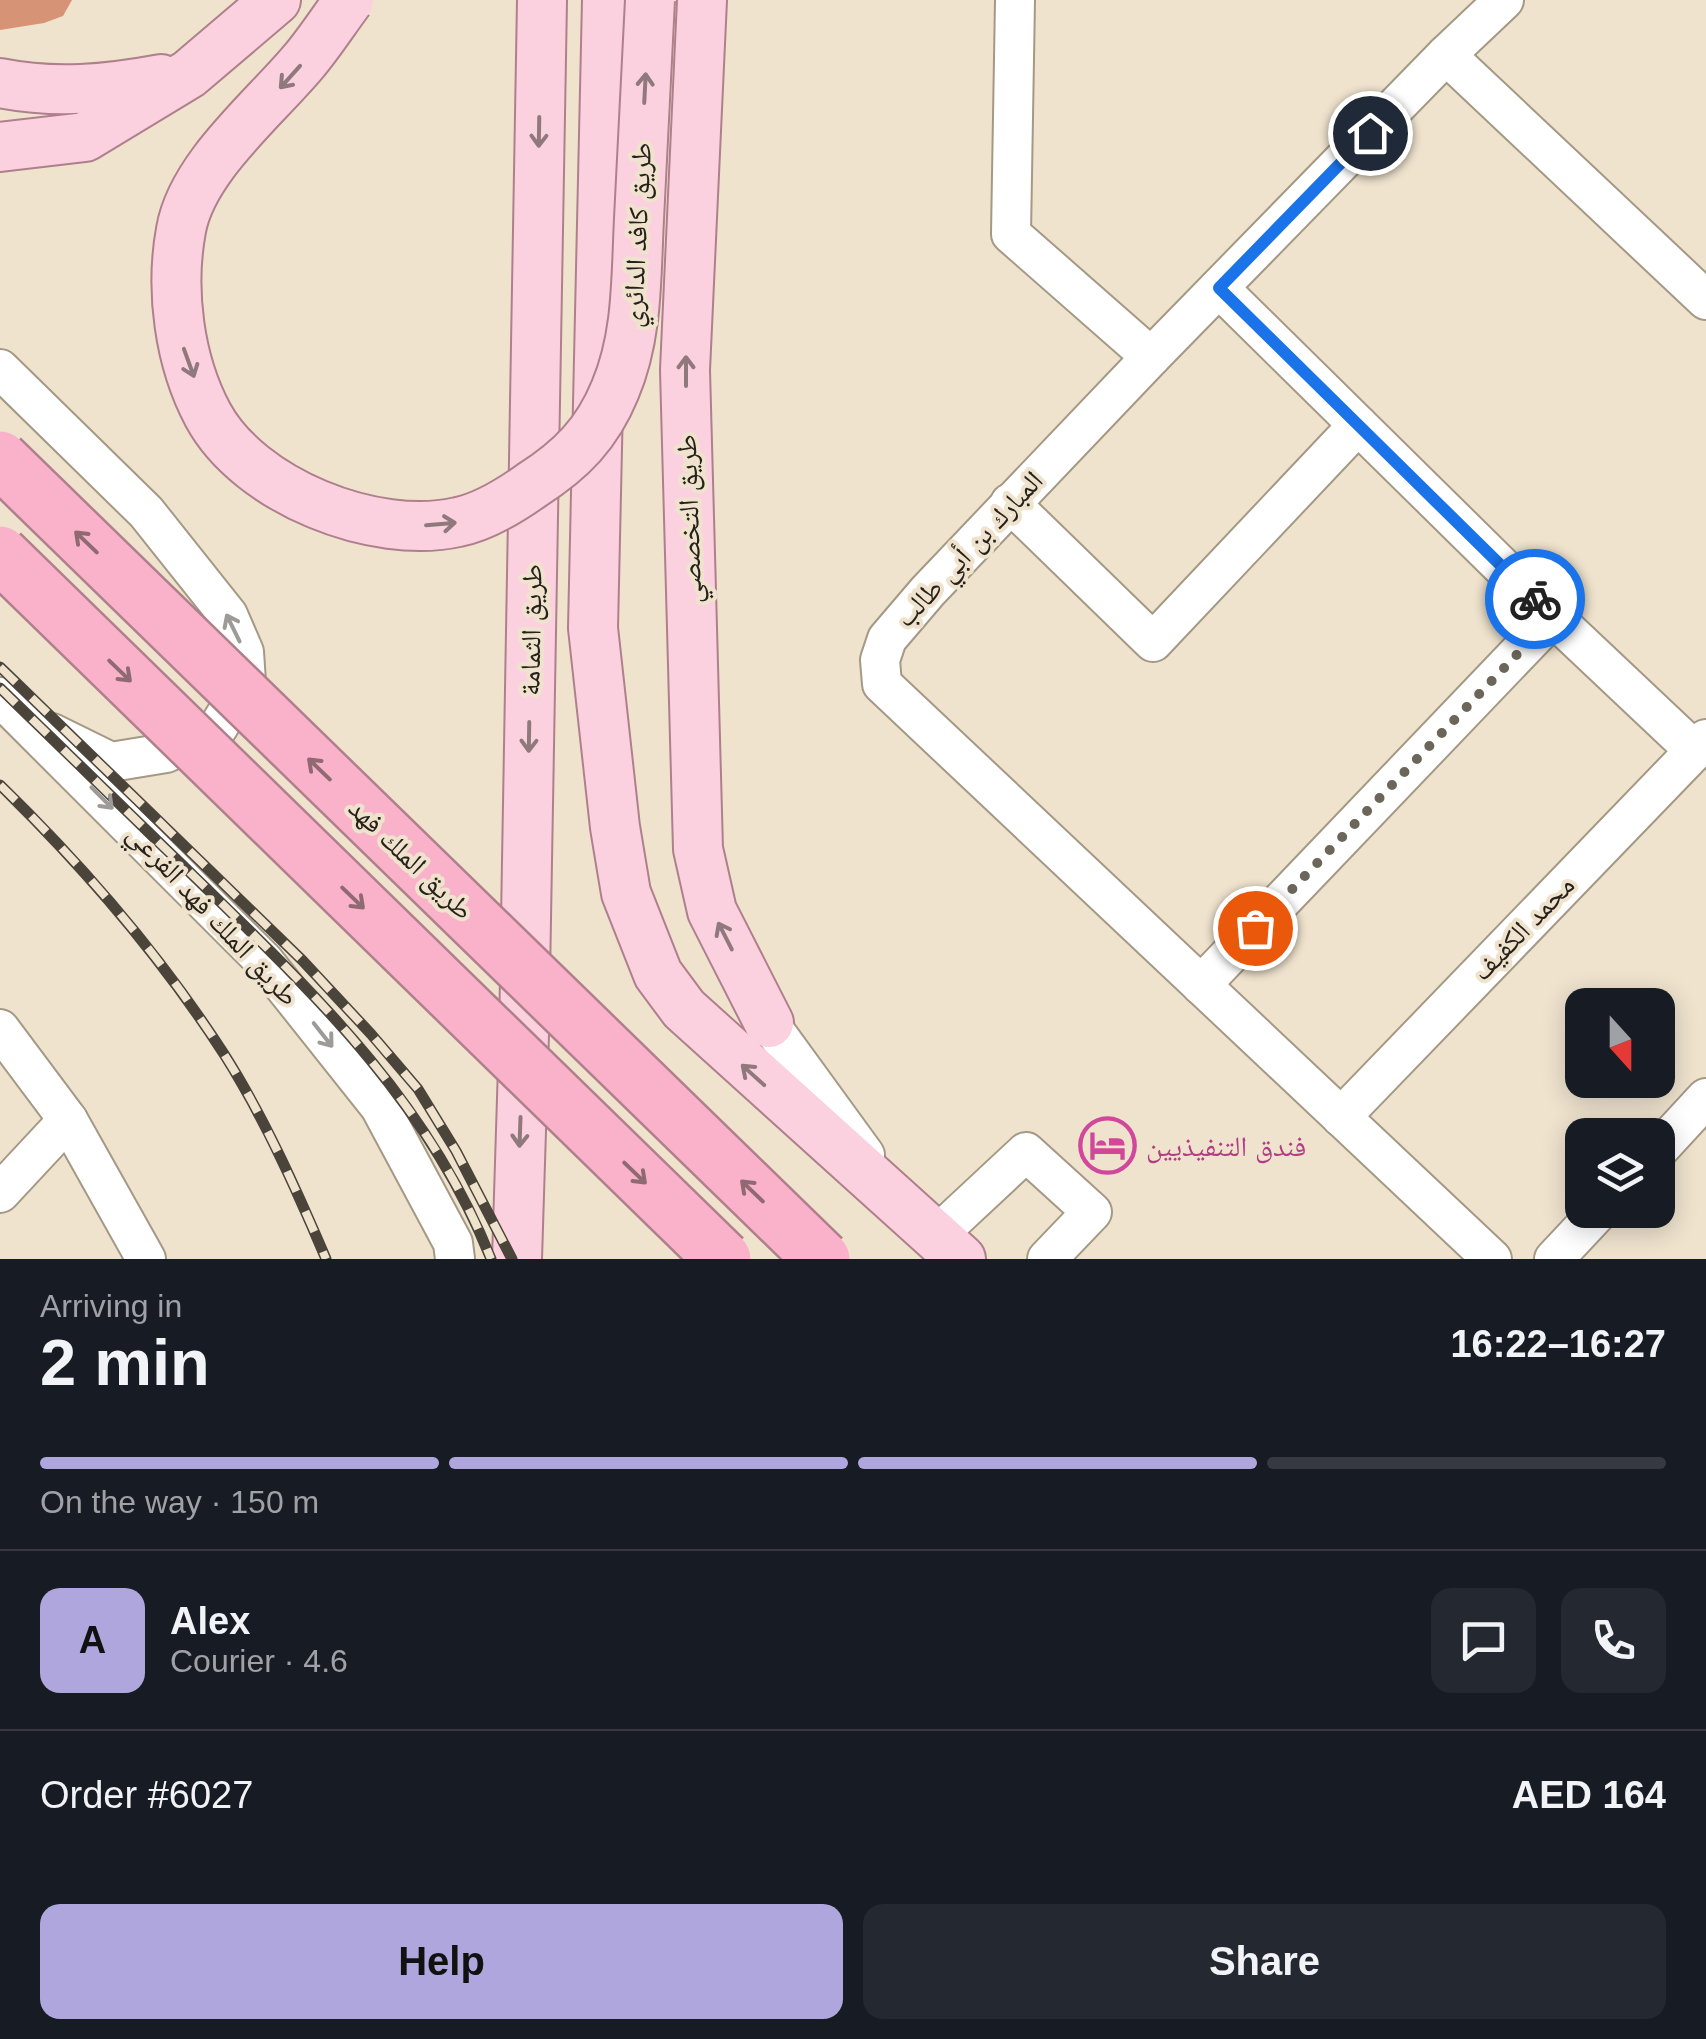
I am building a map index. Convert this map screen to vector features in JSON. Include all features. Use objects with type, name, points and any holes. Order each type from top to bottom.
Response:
[{"type":"highway","name":"طريق الملك فهد","points":[[0,459],[822,1259]]},
{"type":"highway","points":[[0,554],[723,1259]]},
{"type":"main road","points":[[0,147],[85,138],[189,74],[276,0]]},
{"type":"main road","name":"طريق كافد الدائري","points":[[348,0],[306,59],[204,174],[181,227],[176,288],[184,348],[208,414],[226,442],[250,466],[288,490],[332,509],[390,524],[423,525],[460,522],[513,498],[552,472],[584,446],[614,392],[632,338],[650,0]]},
{"type":"main road","name":"طريق الثمامة","points":[[517,1259],[542,0]]},
{"type":"main road","points":[[608,0],[594,628],[615,827],[626,893],[658,974],[684,1009],[934,1234]]},
{"type":"main road","name":"طريق التخصصي","points":[[702,0],[685,370],[698,849],[712,911],[769,1023]]},
{"type":"main road","points":[[0,83],[32,90],[105,89],[189,74]]},
{"type":"street","points":[[1015,0],[1010,234],[1151,357]]},
{"type":"street","name":"المبارك بن أبي طالب","points":[[1492,1259],[882,684],[880,660],[887,639],[1010,503],[1504,0]]},
{"type":"street","points":[[1446,55],[1706,300]]},
{"type":"street","points":[[1219,288],[1553,617],[1700,745]]},
{"type":"street","points":[[0,369],[146,512],[228,615],[244,652],[246,682],[217,729],[166,753],[111,762],[62,740],[4,700]]},
{"type":"street","points":[[1010,503],[1153,642],[1358,425]]},
{"type":"street","points":[[1201,985],[1553,617]]},
{"type":"street","name":"طريق الملك فهد الفرعي","points":[[4,700],[264,960],[380,1108],[453,1243],[454,1259]]},
{"type":"street","name":"محمد الكفيف","points":[[1341,1117],[1700,745]]},
{"type":"street","points":[[769,1023],[934,1234],[1026,1152],[1092,1212],[1047,1259]]},
{"type":"street","points":[[0,1028],[68,1120],[146,1259]]},
{"type":"street","points":[[1675,1132],[1706,1098]]},
{"type":"street","points":[[0,1194],[68,1120]]},
{"type":"street","points":[[1554,1259],[1583,1228]]},
{"type":"building","points":[[0,0],[72,0],[63,16],[0,30]]},
{"type":"railway","points":[[0,667],[302,960],[371,1034],[418,1089],[456,1151],[512,1259]]},
{"type":"railway","points":[[0,688],[292,973],[370,1059],[437,1153],[491,1259]]},
{"type":"railway","points":[[0,785],[120,913],[199,1017],[239,1078],[266,1129],[326,1259]]},
{"type":"way so far","points":[[1255,928],[1553,617],[1535,599]]},
{"type":"place","name":"فندق التنفيذيين","points":[[1107,1146]]},
{"type":"route","points":[[1370,133],[1219,288],[1535,599]]}]
